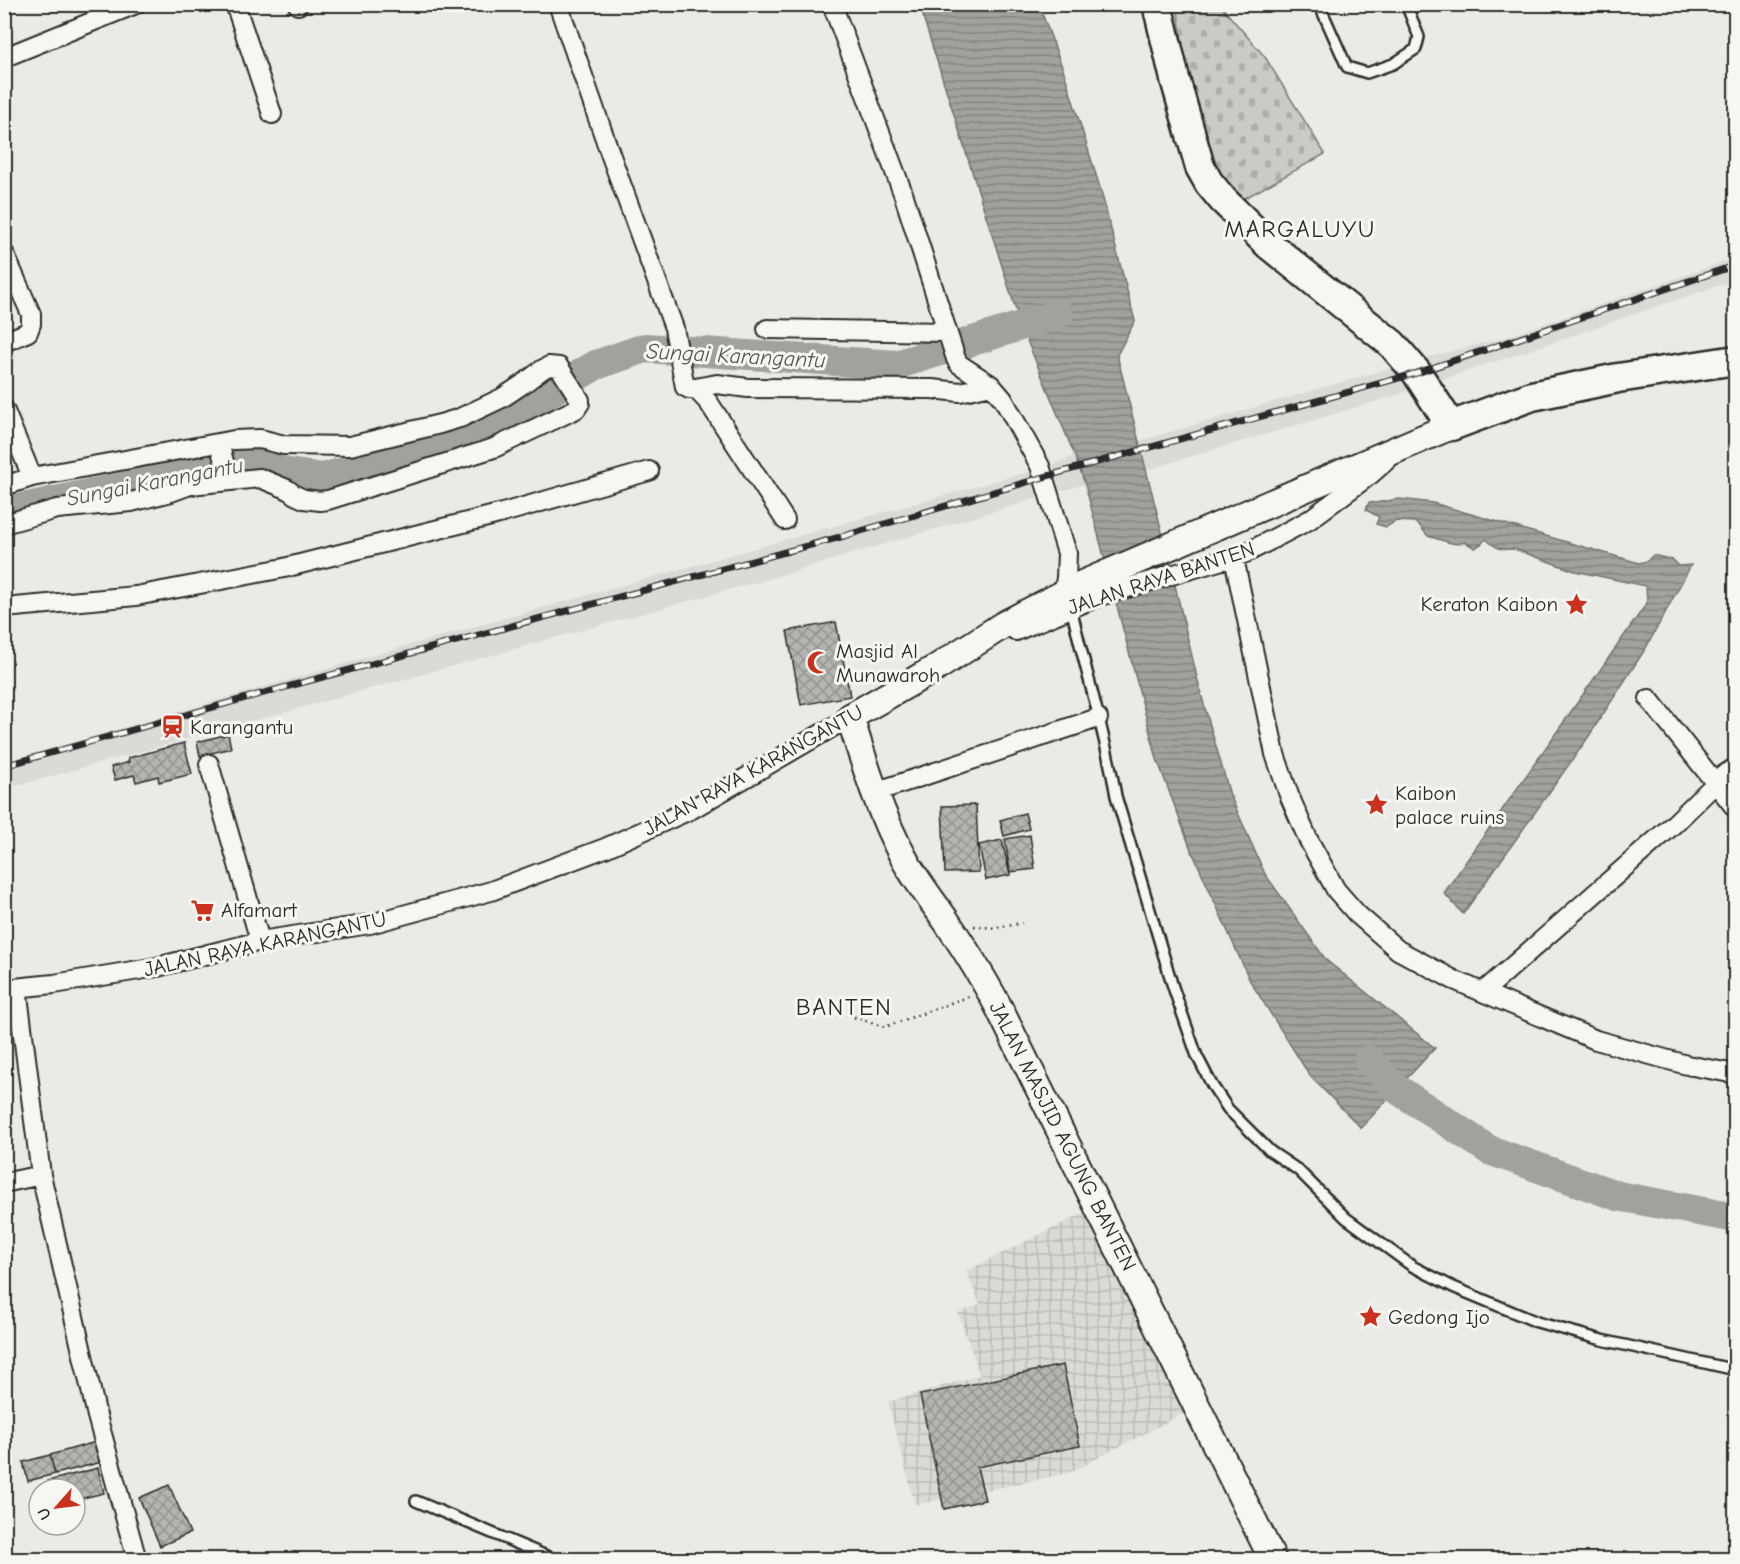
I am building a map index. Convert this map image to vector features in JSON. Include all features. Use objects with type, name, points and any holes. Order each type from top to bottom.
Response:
[{"type":"main road","points":[[1157,4],[1200,167],[1209,183],[1269,245],[1392,344],[1418,373],[1451,426]]},
{"type":"main road","name":"JALAN RAYA BANTEN","points":[[1193,536],[1402,446],[1533,396],[1618,378],[1736,360]]},
{"type":"main road","name":"JALAN RAYA KARANGANTU","points":[[850,717],[936,668],[1003,625],[1098,587],[1193,536]]},
{"type":"main road","name":"JALAN MASJID AGUNG BANTEN","points":[[850,717],[875,792],[905,859],[989,989],[1224,1458],[1272,1560]]},
{"type":"street","points":[[10,55],[91,13],[136,4]]},
{"type":"street","points":[[235,4],[272,114]]},
{"type":"street","points":[[558,4],[674,328],[686,389],[717,384],[747,388],[932,388],[960,392],[991,385]]},
{"type":"street","points":[[832,4],[904,196],[956,359],[959,364],[991,385],[1003,399],[1040,466],[1067,553],[1067,601]]},
{"type":"street","points":[[4,253],[31,314],[32,324],[28,332],[4,342]]},
{"type":"street","points":[[767,329],[948,334]]},
{"type":"street","points":[[4,486],[32,477],[220,446],[248,438],[284,444],[350,446],[460,418],[502,398],[549,366],[559,367],[580,403],[576,409],[494,448],[328,500],[304,499],[260,478],[228,477],[112,505],[57,509],[4,524]]},
{"type":"street","points":[[695,388],[710,403],[785,520]]},
{"type":"street","points":[[4,409],[32,477]]},
{"type":"street","points":[[220,446],[228,477]]},
{"type":"street","name":"JALAN RAYA BANTEN","points":[[1098,587],[1186,571],[1234,558],[1259,547],[1309,520],[1370,475],[1402,446]]},
{"type":"street","points":[[4,608],[136,596],[284,568],[499,514],[649,471]]},
{"type":"street","points":[[1234,558],[1275,754],[1289,795],[1308,839],[1336,890],[1357,914],[1398,950],[1454,980],[1596,1040],[1687,1065],[1736,1074]]},
{"type":"street","points":[[1649,699],[1736,808]]},
{"type":"street","name":"JALAN RAYA KARANGANTU","points":[[10,988],[94,978],[157,967],[260,941],[370,924],[491,891],[605,848],[692,808],[850,717]]},
{"type":"street","points":[[875,792],[1098,718]]},
{"type":"street","points":[[209,764],[260,941]]},
{"type":"street","points":[[1483,992],[1674,824],[1725,774],[1736,767]]},
{"type":"street","points":[[10,988],[41,1175],[97,1416],[137,1560]]},
{"type":"street","points":[[4,1183],[41,1175]]},
{"type":"lane","points":[[1319,4],[1347,67],[1367,73],[1393,64],[1416,49],[1419,37],[1406,4]]},
{"type":"lane","points":[[1067,601],[1111,765],[1116,796],[1184,1022],[1197,1056],[1228,1109],[1270,1151],[1298,1170],[1346,1218],[1412,1266],[1453,1287],[1537,1322],[1602,1340],[1736,1370]]},
{"type":"lane","points":[[416,1501],[556,1560]]},
{"type":"path","points":[[948,924],[994,928],[1022,923]]},
{"type":"path","points":[[854,1017],[885,1027],[989,989]]},
{"type":"shaded area","points":[[921,5],[1039,5],[1064,72],[1101,191],[1135,321],[1117,355],[1201,694],[1230,795],[1265,874],[1326,960],[1435,1048],[1361,1128],[1310,1076],[1250,981],[1190,847],[1157,759],[1085,484],[1021,326]]},
{"type":"shaded area","points":[[1735,258],[1735,280],[1391,397],[1146,470],[1139,441],[1418,360],[1506,337]]},
{"type":"shaded area","points":[[1075,456],[1085,484],[772,578],[5,789],[5,762],[430,639],[1042,468]]},
{"type":"shaded area","points":[[1399,499],[1433,503],[1639,563],[1647,561],[1653,555],[1673,560],[1679,566],[1691,565],[1647,646],[1587,739],[1463,914],[1444,893],[1647,603],[1646,586],[1575,571],[1514,549],[1498,548],[1486,539],[1475,548],[1465,542],[1451,543],[1428,536],[1414,522],[1396,521],[1386,527],[1376,524],[1379,517],[1366,510],[1369,502]]},
{"type":"shaded area","points":[[1108,1201],[1205,1402],[1069,1473],[915,1505],[888,1402],[980,1375],[958,1313],[980,1304],[966,1271]]},
{"type":"green space","points":[[1206,5],[1220,5],[1265,57],[1325,154],[1236,203],[1212,173],[1183,49],[1178,11]]},
{"type":"building","name":"Masjid Al Munawaroh","points":[[836,622],[850,696],[801,705],[787,631]]},
{"type":"building","points":[[228,734],[231,748],[200,756],[197,742]]},
{"type":"building","points":[[184,743],[192,774],[159,782],[158,776],[136,782],[134,775],[115,780],[111,767],[129,762],[128,758]]},
{"type":"building","points":[[976,805],[979,872],[945,873],[942,806]]},
{"type":"building","points":[[1025,813],[1029,829],[1004,836],[1000,820]]},
{"type":"building","points":[[1030,835],[1035,869],[1010,872],[1005,839]]},
{"type":"building","points":[[1002,840],[1010,875],[986,880],[979,845]]},
{"type":"building","points":[[1063,1365],[1080,1446],[977,1467],[985,1500],[944,1509],[920,1395]]},
{"type":"building","points":[[96,1442],[102,1462],[55,1474],[50,1455]]},
{"type":"building","points":[[50,1455],[55,1474],[27,1477],[23,1462]]},
{"type":"building","points":[[98,1468],[104,1493],[87,1497],[87,1477],[63,1477]]},
{"type":"building","points":[[169,1485],[190,1533],[160,1546],[139,1498]]},
{"type":"waterway","name":"Sungai Karangantu","points":[[4,512],[243,461],[288,473],[323,478],[482,432],[596,365],[645,348],[896,365],[1059,314]]},
{"type":"waterway","points":[[1368,1060],[1397,1089],[1489,1150],[1618,1196],[1736,1218]]},
{"type":"railway","points":[[4,766],[844,536],[1044,477],[1417,373],[1736,265]]},
{"type":"place","name":"Keraton Kaibon","points":[[1576,604]]},
{"type":"place","name":"Masjid Al Munawaroh","points":[[818,663]]},
{"type":"place","name":"Karangantu","points":[[172,727]]},
{"type":"place","name":"Kaibon palace ruins","points":[[1377,805]]},
{"type":"place","name":"Alfamart","points":[[203,910]]},
{"type":"place","name":"Gedong Ijo","points":[[1370,1317]]},
{"type":"district","name":"MARGALUYU","points":[[1300,229]]},
{"type":"district","name":"BANTEN","points":[[844,1007]]}]
